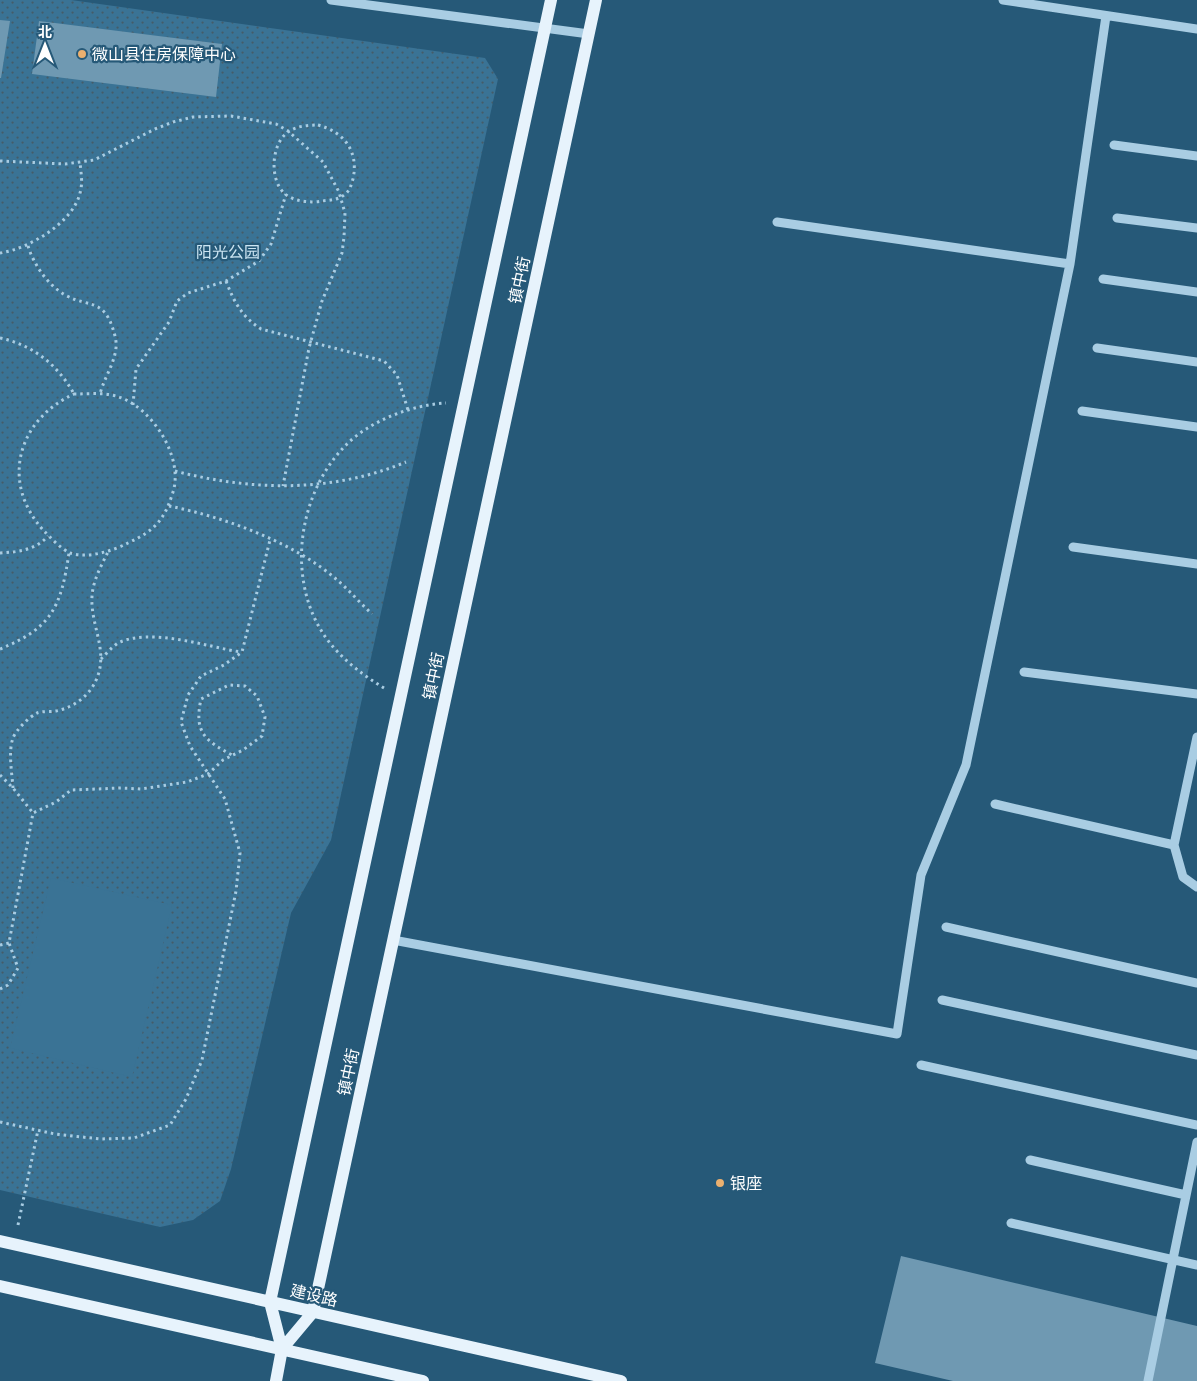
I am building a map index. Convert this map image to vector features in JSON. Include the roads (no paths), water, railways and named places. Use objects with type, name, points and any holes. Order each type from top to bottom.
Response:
[{"type":"main road","name":"镇中街","points":[[276,1381],[282,1349],[270,1302],[551,0]]},
{"type":"main road","name":"镇中街","points":[[282,1349],[313,1312],[596,0]]},
{"type":"main road","name":"建设路","points":[[0,1241],[621,1381]]},
{"type":"main road","points":[[0,1286],[423,1381]]},
{"type":"street","points":[[331,0],[589,34]]},
{"type":"street","points":[[1003,0],[1197,30]]},
{"type":"street","points":[[393,940],[897,1034],[921,875],[966,765],[1070,264],[1106,16]]},
{"type":"street","points":[[1114,145],[1197,156]]},
{"type":"street","points":[[1118,218],[1197,228]]},
{"type":"street","points":[[777,222],[1070,264]]},
{"type":"street","points":[[1103,279],[1197,292]]},
{"type":"street","points":[[1097,348],[1197,362]]},
{"type":"street","points":[[1082,411],[1197,427]]},
{"type":"street","points":[[1073,547],[1197,564]]},
{"type":"street","points":[[1024,672],[1197,694]]},
{"type":"street","points":[[1197,736],[1174,845],[1183,877],[1197,887]]},
{"type":"street","points":[[996,804],[1174,845]]},
{"type":"street","points":[[946,927],[1197,984]]},
{"type":"street","points":[[942,1000],[1197,1055]]},
{"type":"street","points":[[921,1065],[1197,1125]]},
{"type":"street","points":[[1148,1381],[1197,1142]]},
{"type":"street","points":[[1030,1160],[1186,1195]]},
{"type":"street","points":[[1011,1223],[1197,1265]]},
{"type":"place","name":"微山县住房保障中心","points":[[82,54]]},
{"type":"place","name":"银座","points":[[720,1183]]},
{"type":"park label","name":"阳光公园","points":[[228,252]]}]
